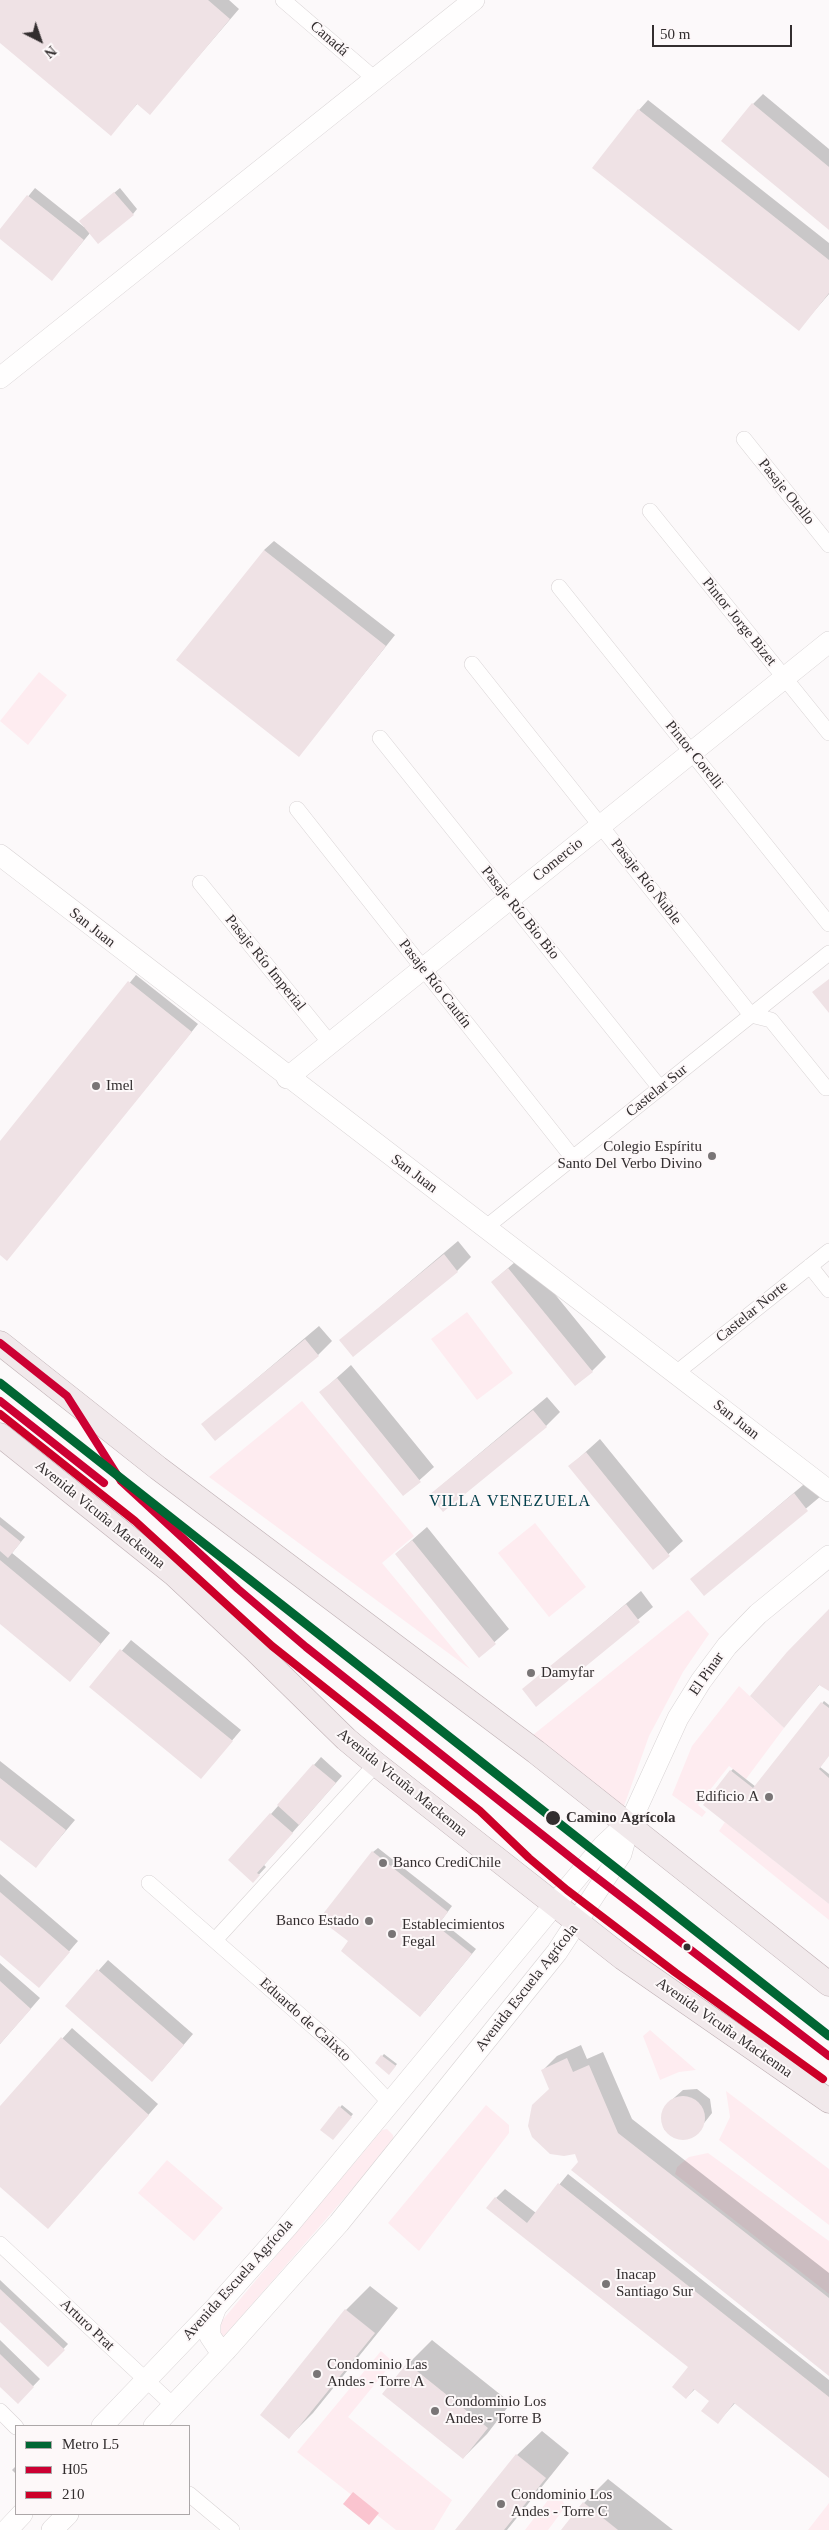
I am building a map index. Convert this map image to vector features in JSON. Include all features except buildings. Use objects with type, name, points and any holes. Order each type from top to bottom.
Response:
[{"type":"main road","points":[[0,378],[474,0]]},
{"type":"main road","name":"Comercio","points":[[287,1078],[829,642]]},
{"type":"main road","name":"San Juan","points":[[0,855],[287,1078],[829,1491]]},
{"type":"main road","points":[[0,1342],[158,1468],[528,1746],[829,1984]]},
{"type":"main road","name":"Avenida Vicuña Mackenna","points":[[0,1436],[175,1576],[254,1648],[346,1740],[553,1905],[623,1958],[829,2101]]},
{"type":"main road","name":"El Pinar","points":[[629,1825],[678,1718],[714,1662],[758,1614],[829,1556]]},
{"type":"main road","name":"Avenida Escuela Agrícola","points":[[103,2425],[216,2307],[391,2104],[606,1842],[629,1825]]},
{"type":"main road","name":"Avenida Escuela Agrícola","points":[[155,2425],[226,2350],[333,2230],[557,1952],[621,1854],[629,1825]]},
{"type":"main road","points":[[391,2104],[410,2136]]},
{"type":"main road","points":[[216,2307],[210,2323],[210,2336],[218,2348],[226,2350]]},
{"type":"main road","points":[[7,2530],[21,2515]]},
{"type":"main road","points":[[52,2530],[67,2515]]},
{"type":"street","name":"Canadá","points":[[283,0],[375,79]]},
{"type":"street","name":"Pasaje Otello","points":[[744,439],[829,545]]},
{"type":"street","name":"Pintor Jorge Bizet","points":[[650,511],[829,733]]},
{"type":"street","name":"Pintor Corelli","points":[[559,587],[829,924]]},
{"type":"street","name":"Pasaje Río Ñuble","points":[[472,664],[751,1015]]},
{"type":"street","name":"Pasaje Río Bio Bio","points":[[380,738],[660,1088]]},
{"type":"street","name":"Pasaje Río Cautín","points":[[297,810],[573,1158]]},
{"type":"street","name":"Pasaje Río Imperial","points":[[200,883],[330,1043]]},
{"type":"street","name":"Castelar Sur","points":[[485,1228],[829,953]]},
{"type":"street","points":[[751,1015],[771,1020],[826,1088]]},
{"type":"street","name":"Castelar Norte","points":[[676,1373],[829,1251]]},
{"type":"street","points":[[810,1266],[829,1290]]},
{"type":"street","points":[[215,1940],[376,1764]]},
{"type":"street","name":"Eduardo de Calixto","points":[[149,1883],[340,2050],[391,2104]]},
{"type":"street","name":"Arturo Prat","points":[[0,2244],[174,2406]]},
{"type":"street","points":[[0,2411],[15,2426]]},
{"type":"street","points":[[190,2495],[232,2530]]},
{"type":"shaded area","points":[[39,672],[67,695],[28,745],[0,721]]},
{"type":"shaded area","points":[[467,1312],[513,1373],[477,1400],[431,1339]]},
{"type":"shaded area","points":[[302,1401],[414,1536],[382,1563],[470,1669],[209,1477]]},
{"type":"shaded area","points":[[535,1523],[586,1587],[549,1617],[498,1553]]},
{"type":"shaded area","points":[[688,1610],[709,1634],[683,1672],[649,1736],[623,1809],[533,1735]]},
{"type":"shaded area","points":[[739,1686],[784,1728],[746,1779],[729,1766],[698,1805],[706,1812],[702,1817],[672,1795],[692,1746]]},
{"type":"shaded area","points":[[725,1822],[829,1904],[829,1920],[719,1831]]},
{"type":"shaded area","points":[[650,2030],[696,2070],[679,2072],[660,2080],[643,2036]]},
{"type":"shaded area","points":[[726,2091],[829,2169],[829,2225],[719,2140],[730,2117]]},
{"type":"shaded area","points":[[486,2105],[509,2125],[509,2133],[419,2251],[388,2223]]},
{"type":"shaded area","points":[[387,2129],[393,2135],[394,2141],[221,2340],[215,2329],[382,2130]]},
{"type":"shaded area","points":[[708,2153],[829,2241],[829,2294],[675,2174],[677,2167],[689,2157]]},
{"type":"shaded area","points":[[167,2160],[223,2208],[194,2241],[138,2193]]},
{"type":"shaded area","points":[[381,2351],[393,2362],[348,2417],[452,2500],[434,2530],[396,2530],[297,2452]]},
{"type":"shaded area","points":[[555,2491],[566,2506],[548,2530],[525,2530]]},
{"type":"shaded area","points":[[353,2492],[379,2513],[369,2525],[343,2504]]},
{"type":"shaded area","points":[[829,2503],[829,2530],[808,2530]]},
{"type":"metro line","name":"L5","points":[[0,1383],[829,2036]]},
{"type":"transit line","name":"H05","points":[[0,1343],[67,1396],[121,1481],[238,1589],[306,1647],[584,1868],[829,2056]]},
{"type":"transit line","name":"H05","points":[[0,1401],[104,1483]]},
{"type":"transit line","name":"210","points":[[0,1414],[135,1521],[272,1646],[480,1811],[529,1858],[567,1890],[676,1973],[823,2079]]},
{"type":"place","name":"Imel","points":[[96,1086]]},
{"type":"place","name":"Colegio Espíritu Santo Del Verbo Divino","points":[[712,1156]]},
{"type":"place","name":"Damyfar","points":[[531,1673]]},
{"type":"place","name":"Edificio A","points":[[769,1797]]},
{"type":"place","name":"Camino Agrícola","points":[[553,1818]]},
{"type":"place","name":"Banco CrediChile","points":[[383,1863]]},
{"type":"place","name":"Banco Estado","points":[[369,1921]]},
{"type":"place","name":"Establecimientos Fegal","points":[[392,1934]]},
{"type":"place","name":"Inacap Santiago Sur","points":[[606,2284]]},
{"type":"place","name":"Condominio Las Andes - Torre A","points":[[317,2374]]},
{"type":"place","name":"Condominio Los Andes - Torre B","points":[[435,2411]]},
{"type":"place","name":"Condominio Los Andes - Torre C","points":[[501,2504]]},
{"type":"district","name":"VILLA VENEZUELA","points":[[510,1502]]}]
